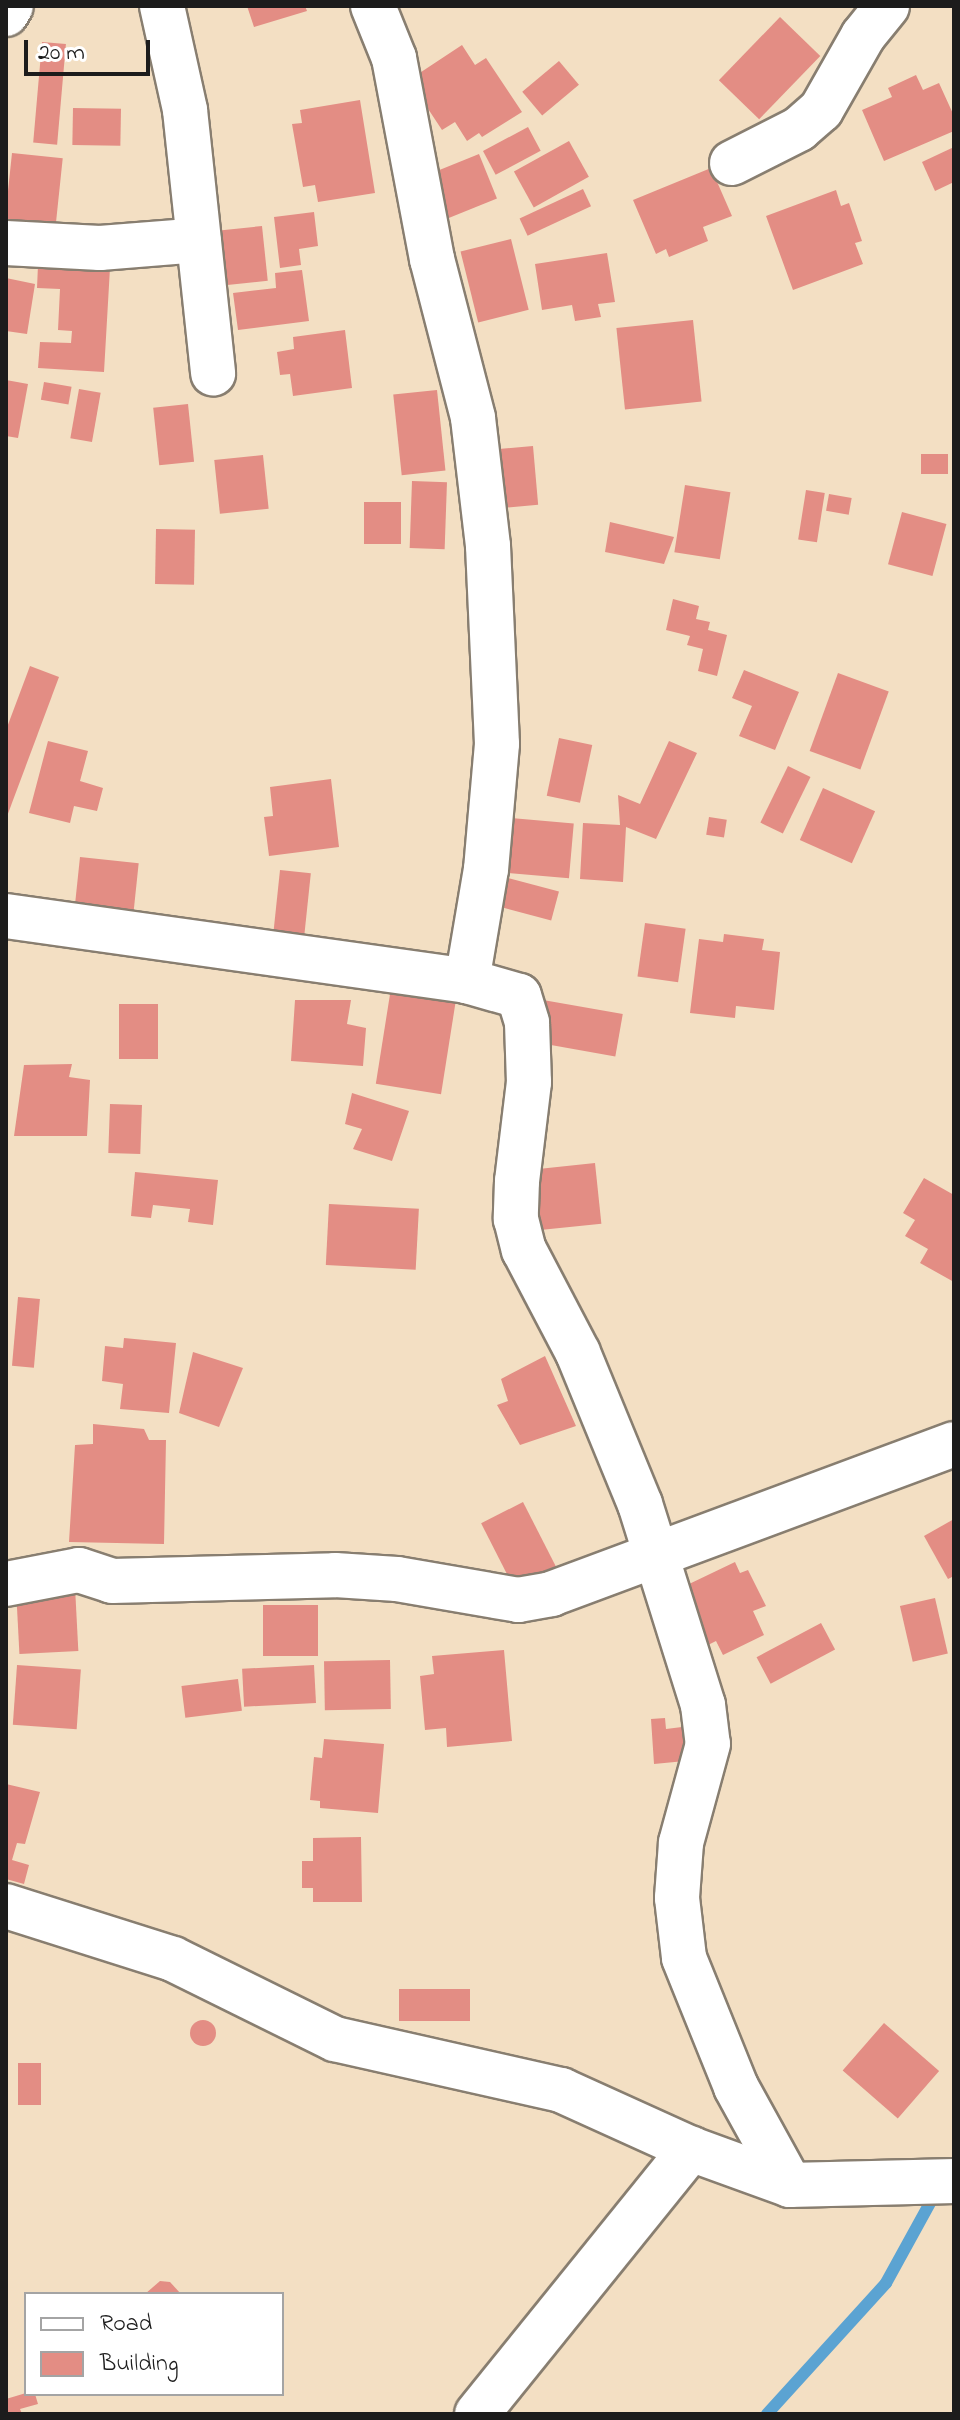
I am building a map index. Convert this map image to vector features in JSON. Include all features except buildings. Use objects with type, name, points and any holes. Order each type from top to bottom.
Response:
[{"type":"street","points":[[6,14],[11,6]]},
{"type":"street","points":[[162,6],[185,110],[213,374]]},
{"type":"street","points":[[373,6],[398,71],[432,259],[473,418],[488,546],[497,744],[486,869],[467,981]]},
{"type":"street","points":[[732,163],[799,129],[821,110],[863,36],[887,6]]},
{"type":"street","points":[[6,243],[100,248],[199,240]]},
{"type":"street","points":[[6,916],[467,981],[519,996],[527,1023],[529,1082],[516,1219],[524,1250],[594,1393],[640,1504],[703,1705],[708,1744],[681,1843],[677,1898],[684,1958],[736,2087],[790,2185]]},
{"type":"street","points":[[6,1584],[79,1570],[112,1581],[335,1575],[397,1579],[518,1600],[551,1594],[954,1444]]},
{"type":"street","points":[[6,1906],[173,1959],[335,2039],[561,2090],[691,2149],[790,2185],[911,2185],[954,2181]]},
{"type":"street","points":[[477,2414],[691,2149]]},
{"type":"waterway","points":[[767,2414],[886,2283],[936,2192]]}]
